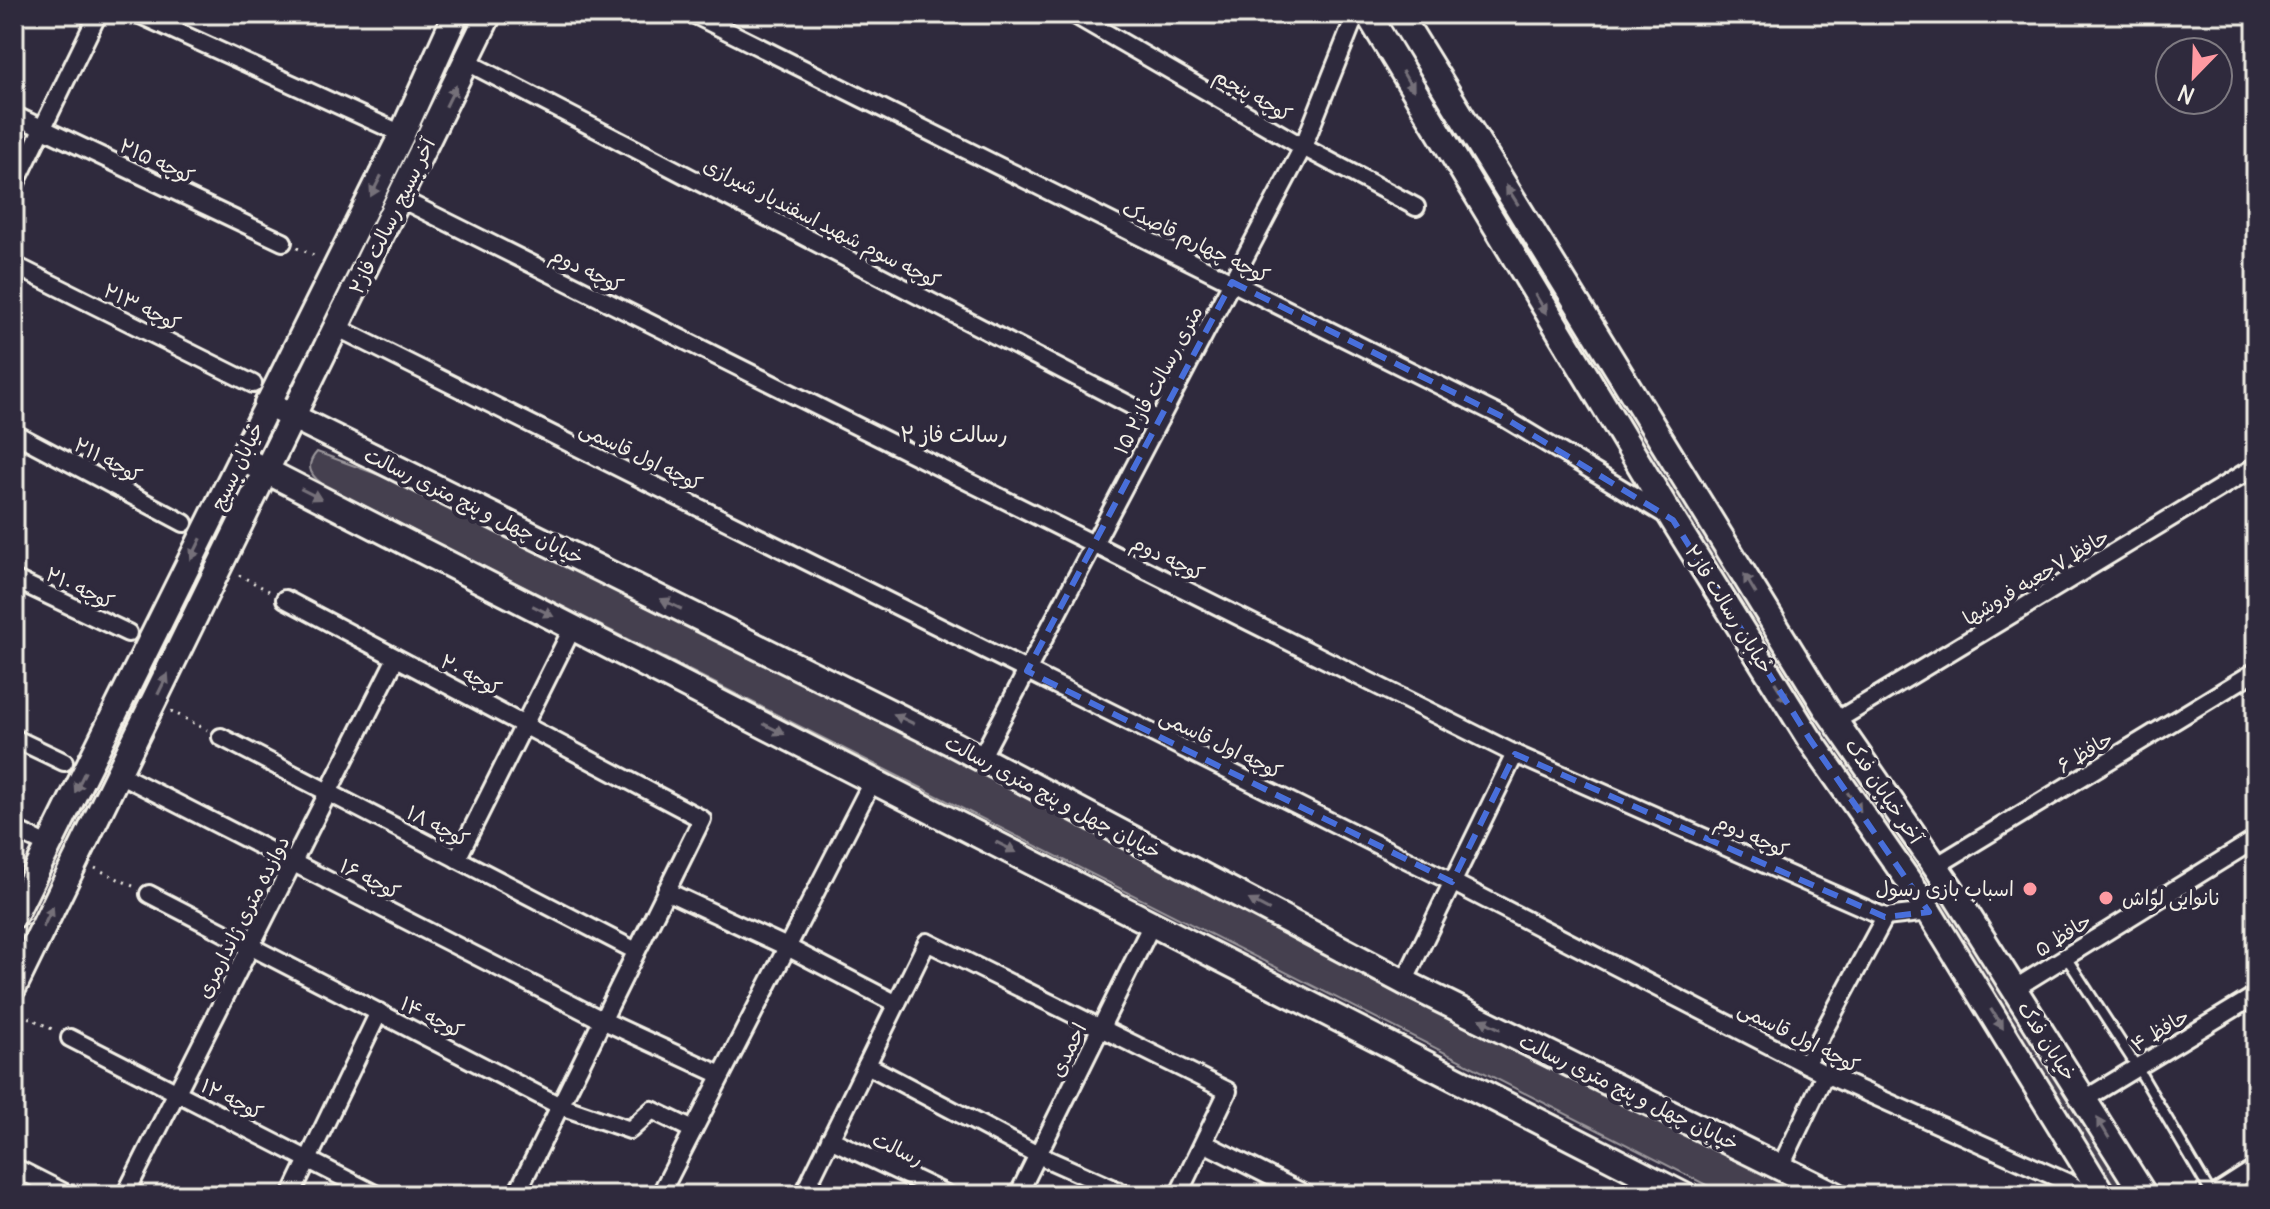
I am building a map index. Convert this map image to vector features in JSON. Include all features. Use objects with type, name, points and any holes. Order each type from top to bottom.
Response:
[{"type":"main road","name":"خیابان بسیج","points":[[14,916],[241,458],[260,394],[337,264],[402,134],[456,14]]},
{"type":"main road","name":"آخر بسیج رسالت فاز۲","points":[[294,418],[489,14]]},
{"type":"main road","name":"خیابان رسالت فاز۲","points":[[1368,14],[1673,520],[1809,738],[1929,912],[2047,1098],[2103,1195]]},
{"type":"main road","name":"خیابان رسالت فاز۲","points":[[1399,14],[1836,721]]},
{"type":"main road","points":[[1591,386],[1620,369]]},
{"type":"main road","name":"خیابان چهل و پنج متری رسالت","points":[[260,394],[294,418],[981,758],[1404,982],[1836,1195]]},
{"type":"main road","name":"خیابان بسیج","points":[[14,987],[294,418]]},
{"type":"main road","points":[[241,458],[1683,1195]]},
{"type":"main road","name":"آخر خیابان فدک","points":[[1809,738],[1836,721],[1950,887]]},
{"type":"main road","points":[[49,846],[77,859]]},
{"type":"main road","name":"خیابان فدک","points":[[1950,887],[2144,1195]]},
{"type":"street","points":[[14,187],[98,14]]},
{"type":"street","points":[[138,14],[402,134]]},
{"type":"street","name":"کوچه چهارم قاصدک","points":[[693,14],[1503,417],[1673,520]]},
{"type":"street","name":"کوچه پنجم","points":[[1073,14],[1303,147],[1416,207]]},
{"type":"street","name":"۱۵ متری رسالت فاز۲","points":[[981,758],[1303,147],[1356,14]]},
{"type":"street","name":"کوچه سوم شهید اسفندیار شیرازی","points":[[467,62],[1159,420]]},
{"type":"street","name":"کوچه ۲۱۵","points":[[14,115],[283,242]]},
{"type":"street","name":"کوچه دوم","points":[[401,199],[1515,754],[1885,917]]},
{"type":"street","name":"کوچه ۲۱۳","points":[[14,265],[260,394]]},
{"type":"street","name":"کوچه اول قاسمی","points":[[338,328],[1452,882],[1825,1074],[2069,1183],[2086,1195]]},
{"type":"street","name":"کوچه ۲۱۱","points":[[14,433],[184,523]]},
{"type":"street","name":"حافظ ۷جعبه فروشها","points":[[1836,721],[2256,466]]},
{"type":"street","name":"۲۱۰ کوچه","points":[[14,579],[128,633]]},
{"type":"street","name":"۲۰ کوچه","points":[[285,599],[702,819],[666,891]]},
{"type":"street","points":[[457,859],[573,627]]},
{"type":"street","name":"دوازده متری ژاندارمری","points":[[125,1195],[396,658]]},
{"type":"street","name":"حافظ ۶","points":[[1936,866],[2256,671]]},
{"type":"street","name":"۱۸ کوچه","points":[[221,737],[636,951]]},
{"type":"street","points":[[14,738],[64,762]]},
{"type":"street","points":[[1404,982],[1515,754]]},
{"type":"street","name":"۱۶ کوچه","points":[[119,774],[602,1020],[721,1075]]},
{"type":"street","points":[[660,1195],[873,780]]},
{"type":"street","points":[[14,829],[49,846]]},
{"type":"street","name":"حافظ ۵","points":[[2014,989],[2256,839]]},
{"type":"street","points":[[516,1195],[666,891],[787,947],[897,1004]]},
{"type":"street","name":"‍‍ ۱۴ کوچه","points":[[149,894],[560,1106],[630,1130],[652,1110],[693,1130]]},
{"type":"street","points":[[1806,1064],[1885,917],[1929,912]]},
{"type":"street","name":"احمدی","points":[[1018,1195],[1153,922]]},
{"type":"street","points":[[803,1195],[927,942],[1228,1091],[1178,1195]]},
{"type":"street","name":"حافظ ۴","points":[[2085,1099],[2256,995]]},
{"type":"street","points":[[291,1195],[379,1012]]},
{"type":"street","name":"۱۲ کوچه","points":[[70,1038],[377,1195]]},
{"type":"street","points":[[867,1065],[1038,1155],[1128,1195]]},
{"type":"street","points":[[1781,1166],[1825,1074]]},
{"type":"street","name":"رسالت","points":[[830,1139],[948,1195]]},
{"type":"street","points":[[1204,1143],[1307,1195]]},
{"type":"street","points":[[14,1167],[69,1195]]},
{"type":"street","points":[[2213,1195],[2256,1168]]},
{"type":"lane","points":[[2066,957],[2137,1067],[2213,1195]]},
{"type":"path","points":[[283,242],[337,264]]},
{"type":"path","points":[[221,566],[285,599]]},
{"type":"path","points":[[154,702],[221,737]]},
{"type":"path","points":[[77,859],[149,894]]},
{"type":"path","points":[[14,1010],[70,1038]]},
{"type":"highlighted area","points":[[1232,282],[1503,417],[1673,520],[1809,738],[1929,912],[1885,917],[1515,754],[1452,882],[1027,671]]},
{"type":"shaded area","points":[[1375,14],[1392,14],[1822,713],[1809,720]]},
{"type":"shaded area","points":[[317,452],[390,479],[1120,841],[1220,899],[1807,1195],[1726,1195],[327,487],[311,472],[311,463]]},
{"type":"shaded area","points":[[1852,762],[1960,921],[2127,1195],[2115,1195],[1929,889],[1851,778],[1846,769]]},
{"type":"place","name":"اسباب بازی رسول","points":[[2030,889]]},
{"type":"place","name":"نانوایی لواش","points":[[2106,898]]},
{"type":"district","name":"رسالت فاز ۲","points":[[954,434]]}]
